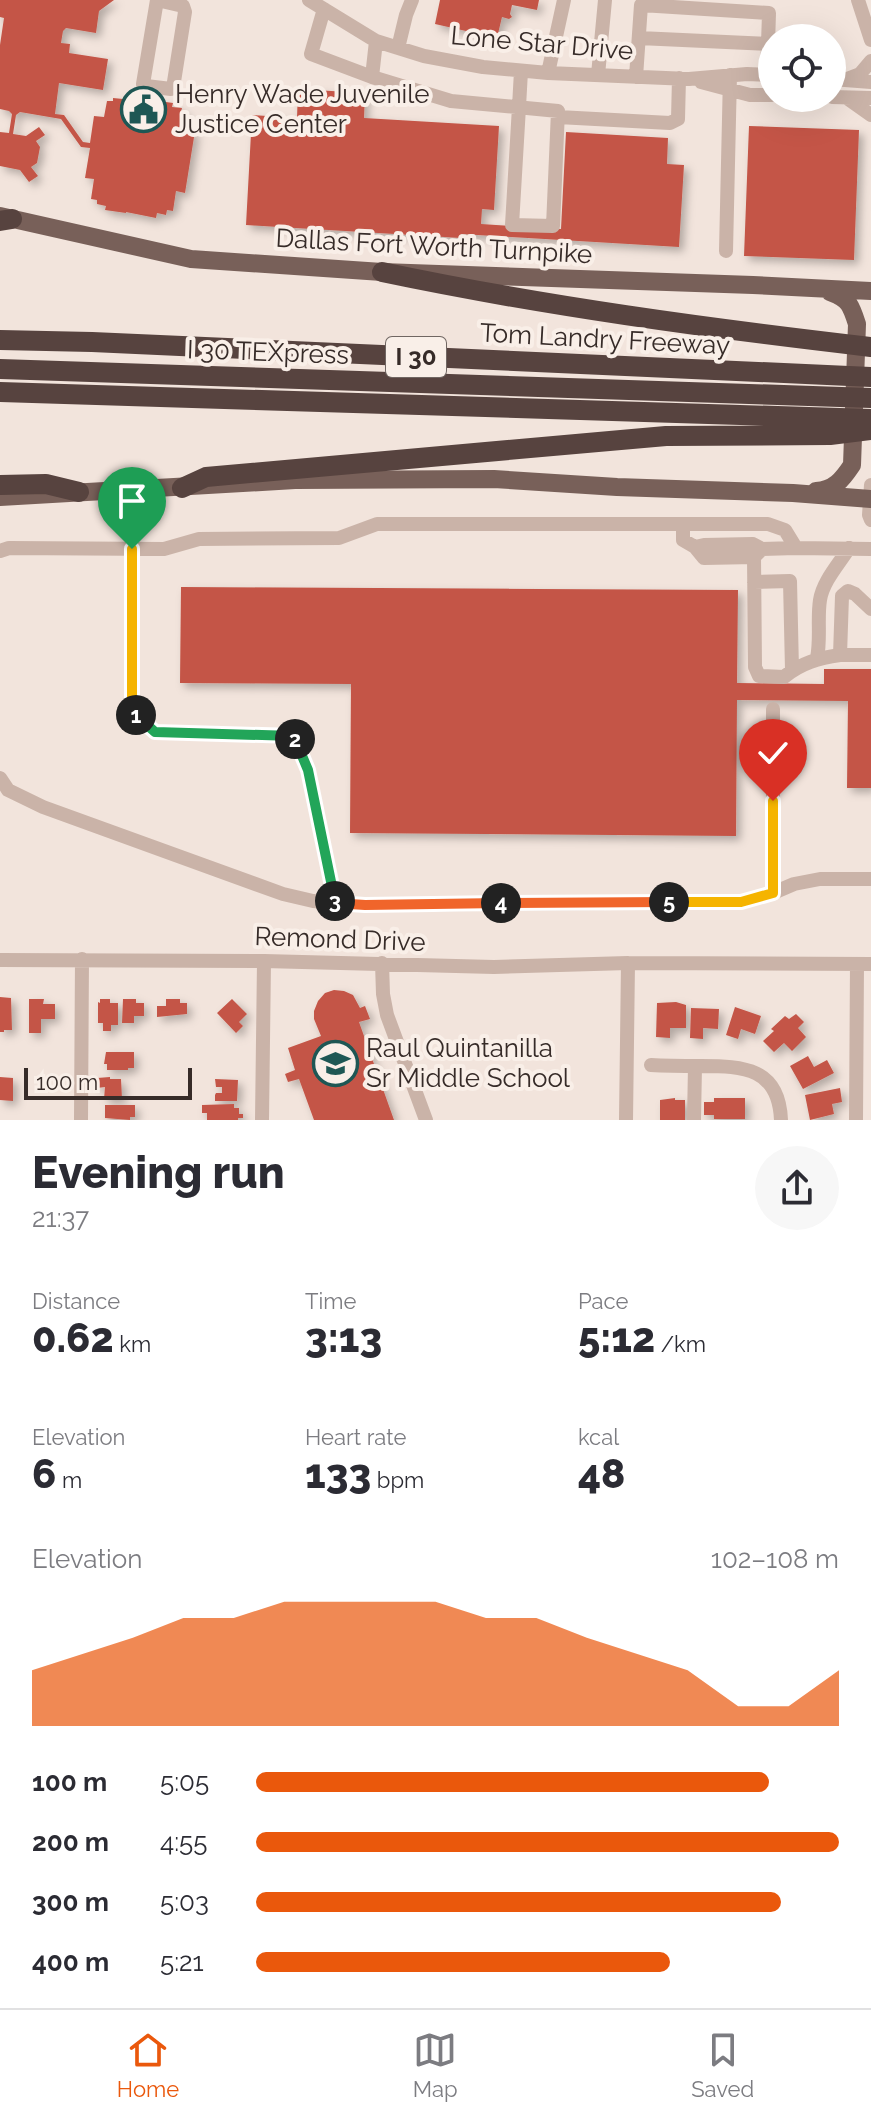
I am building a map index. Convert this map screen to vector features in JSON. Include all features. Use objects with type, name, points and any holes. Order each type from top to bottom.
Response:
[{"type":"highway","points":[[382,272],[669,322],[871,347]]},
{"type":"highway","name":"Tom Landry Freeway","points":[[0,340],[107,342],[871,377]]},
{"type":"highway","name":"I 30 TEXpress","points":[[0,369],[871,398]]},
{"type":"highway","name":"I 30","points":[[0,392],[830,427],[871,419]]},
{"type":"highway","points":[[182,488],[206,477],[630,439],[830,427],[871,430]]},
{"type":"highway","points":[[0,485],[46,484],[79,492]]},
{"type":"main road","name":"Dallas Fort Worth Turnpike","points":[[4,218],[191,259],[382,272],[871,291]]},
{"type":"main road","points":[[793,493],[825,490],[841,482],[852,465],[857,324],[845,298],[821,288]]},
{"type":"main road","points":[[0,497],[295,480],[494,479],[871,498]]},
{"type":"street","points":[[157,0],[185,9],[171,89],[143,84],[157,0]]},
{"type":"street","name":"Lone Star Drive","points":[[309,0],[376,41],[424,56],[483,67],[730,82],[758,77]]},
{"type":"street","points":[[398,48],[412,0]]},
{"type":"street","points":[[548,73],[564,0]]},
{"type":"street","points":[[598,75],[605,0]]},
{"type":"street","points":[[858,0],[871,40]]},
{"type":"street","points":[[636,77],[641,5],[769,13],[769,24]]},
{"type":"street","points":[[324,9],[311,54],[451,101],[519,107],[558,111],[553,226],[512,225],[519,107],[521,71]]},
{"type":"street","points":[[639,38],[758,44]]},
{"type":"street","points":[[372,77],[376,41]]},
{"type":"street","points":[[846,77],[860,74],[871,61]]},
{"type":"street","points":[[558,117],[670,123],[678,119],[684,79]]},
{"type":"street","points":[[846,80],[871,82]]},
{"type":"street","name":"Lone Star Drive","points":[[730,82],[750,95],[758,95]]},
{"type":"street","points":[[726,251],[730,82]]},
{"type":"street","points":[[846,97],[871,98]]},
{"type":"street","points":[[846,101],[871,115]]},
{"type":"street","points":[[871,485],[871,520]]},
{"type":"street","points":[[0,551],[9,548],[164,549],[199,539],[339,538],[377,524],[768,524],[785,530],[793,543]]},
{"type":"street","points":[[683,524],[683,540],[695,547],[753,544],[758,553],[754,582],[755,667],[759,676],[784,677],[817,658],[871,655]]},
{"type":"street","points":[[758,553],[793,543],[871,549]]},
{"type":"street","points":[[817,658],[821,598],[849,548]]},
{"type":"street","points":[[132,549],[132,712],[155,732],[294,736],[308,770],[335,903]]},
{"type":"street","points":[[754,582],[790,581],[792,670]]},
{"type":"street","points":[[840,655],[842,596],[848,591],[855,594],[871,609]]},
{"type":"street","points":[[773,709],[773,893]]},
{"type":"street","points":[[3,786],[43,807],[283,894],[313,901],[365,905],[741,902],[794,884],[820,879],[871,879]]},
{"type":"street","points":[[81,1120],[82,959]]},
{"type":"street","name":"Remond Drive","points":[[0,960],[264,961],[494,967],[628,963],[864,964]]},
{"type":"street","points":[[262,1120],[264,961]]},
{"type":"street","points":[[382,963],[387,1015],[426,1120]]},
{"type":"street","points":[[626,1120],[628,963]]},
{"type":"street","points":[[856,1120],[864,964]]},
{"type":"street","points":[[651,1065],[733,1066],[753,1071],[778,1095],[781,1120]]},
{"type":"street","points":[[694,1120],[695,1066]]},
{"type":"building","name":"Henry Wade Juvenile Justice Center","points":[[0,0],[114,0],[99,11],[96,33],[66,28],[61,43],[70,44],[69,53],[108,59],[103,90],[59,83],[55,114],[64,115],[83,142],[90,143],[94,116],[104,117],[107,101],[113,101],[113,98],[123,99],[124,96],[173,103],[172,107],[182,108],[181,112],[187,113],[185,129],[195,131],[185,193],[176,191],[173,211],[167,210],[166,215],[157,213],[156,218],[105,210],[106,206],[97,204],[97,200],[91,199],[94,179],[85,178],[90,148],[81,147],[61,119],[20,112],[16,115],[13,134],[26,136],[39,127],[45,135],[36,141],[40,147],[37,163],[31,167],[38,176],[29,182],[20,170],[0,166],[0,132],[9,133],[12,114],[0,109],[0,45],[4,18],[0,17]]},
{"type":"building","points":[[440,0],[539,0],[537,10],[512,5],[512,17],[502,17],[497,38],[435,24]]},
{"type":"building","points":[[298,89],[365,93],[364,118],[499,126],[494,210],[482,209],[481,224],[561,229],[566,132],[668,138],[667,164],[684,165],[679,247],[246,225],[252,115],[297,118]]},
{"type":"building","points":[[749,126],[859,130],[854,260],[744,256]]},
{"type":"building","points":[[181,587],[738,590],[737,683],[824,684],[824,669],[871,669],[871,788],[847,788],[848,701],[737,700],[736,836],[350,833],[351,684],[180,683]]},
{"type":"building","points":[[334,990],[353,995],[360,1008],[365,1006],[370,1019],[359,1022],[394,1120],[314,1120],[299,1079],[288,1082],[285,1074],[295,1070],[288,1048],[321,1036],[314,1011],[325,993]]},
{"type":"building","points":[[0,997],[11,998],[12,1030],[4,1032],[0,1032]]},
{"type":"building","points":[[29,999],[44,999],[43,1004],[55,1004],[55,1019],[41,1019],[41,1033],[29,1033]]},
{"type":"building","points":[[100,999],[118,1003],[118,1025],[111,1025],[111,1031],[103,1031],[103,1023],[98,1023]]},
{"type":"building","points":[[123,999],[136,999],[136,1003],[144,1003],[144,1016],[134,1016],[134,1023],[122,1023]]},
{"type":"building","points":[[166,999],[180,999],[180,1003],[187,1003],[187,1014],[157,1017],[157,1006],[166,1006]]},
{"type":"building","points":[[232,999],[247,1014],[239,1022],[243,1026],[236,1033],[217,1013]]},
{"type":"building","points":[[657,1003],[686,1005],[686,1028],[670,1028],[670,1038],[656,1037]]},
{"type":"building","points":[[735,1007],[761,1016],[755,1034],[741,1029],[738,1039],[726,1035]]},
{"type":"building","points":[[691,1008],[719,1009],[718,1029],[703,1028],[703,1039],[690,1038]]},
{"type":"building","points":[[796,1014],[804,1022],[798,1028],[806,1037],[792,1051],[784,1043],[774,1052],[763,1041],[785,1016],[789,1019]]},
{"type":"building","points":[[106,1052],[134,1052],[134,1068],[107,1070],[107,1064],[104,1064]]},
{"type":"building","points":[[808,1056],[814,1067],[827,1060],[834,1073],[803,1089],[790,1066]]},
{"type":"building","points":[[0,1077],[13,1078],[13,1101],[0,1100]]},
{"type":"building","points":[[97,1078],[121,1079],[122,1099],[104,1099],[105,1087],[97,1088]]},
{"type":"building","points":[[215,1079],[238,1080],[237,1101],[215,1101],[216,1093],[222,1093],[222,1087],[216,1087]]},
{"type":"building","points":[[840,1088],[842,1102],[832,1104],[834,1114],[810,1120],[805,1095]]},
{"type":"building","points":[[714,1098],[745,1098],[745,1119],[714,1119],[714,1115],[704,1115],[704,1102],[714,1102]]},
{"type":"building","points":[[660,1100],[685,1100],[685,1120],[660,1120]]},
{"type":"building","points":[[234,1104],[243,1118],[207,1120],[207,1113],[202,1113],[202,1105]]},
{"type":"building","points":[[105,1105],[135,1105],[135,1117],[130,1117],[130,1120],[105,1118]]},
{"type":"place","name":"Henry Wade Juvenile Justice Center","points":[[144,109]]},
{"type":"place","name":"Raul Quintanilla Sr Middle School","points":[[335,1063]]},
{"type":"route","points":[[132,549],[132,712],[155,732],[294,736],[308,770],[335,903],[741,902],[773,893],[773,801]]}]
